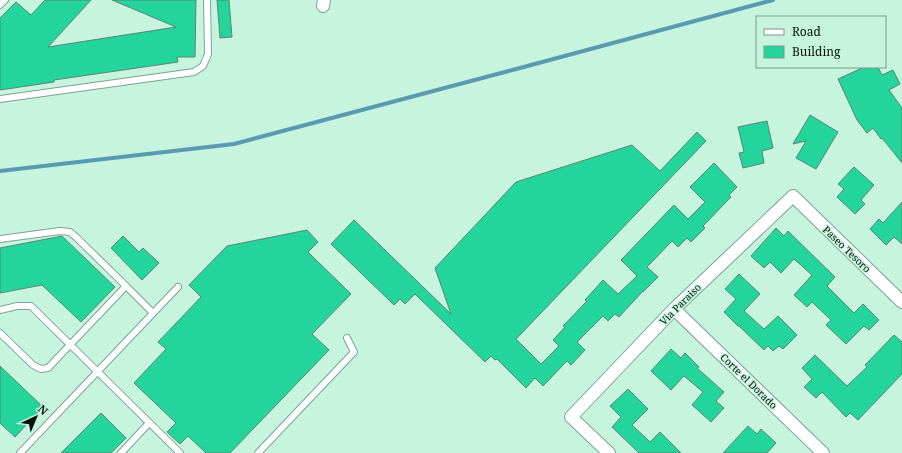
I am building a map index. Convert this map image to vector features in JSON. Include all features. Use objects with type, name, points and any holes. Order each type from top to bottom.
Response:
[{"type":"street","name":"Paseo Tesoro","points":[[793,196],[902,302]]},
{"type":"street","name":"Via Paraiso","points":[[609,453],[571,417],[674,309],[793,196]]},
{"type":"street","name":"Corte el Dorado","points":[[674,309],[823,453]]},
{"type":"lane","points":[[0,5],[5,0]]},
{"type":"lane","points":[[0,99],[194,72],[203,66],[208,54],[207,0]]},
{"type":"lane","points":[[0,239],[60,231],[70,232],[153,313]]},
{"type":"lane","points":[[0,333],[34,365],[41,369],[48,368],[126,286]]},
{"type":"lane","points":[[20,453],[178,287]]},
{"type":"lane","points":[[0,310],[17,306],[31,306],[178,452]]},
{"type":"lane","points":[[258,453],[354,352],[347,338]]},
{"type":"lane","points":[[120,453],[150,423]]},
{"type":"building","points":[[45,0],[91,0],[48,47],[176,27],[112,0],[196,0],[195,57],[177,57],[178,62],[54,80],[54,82],[0,90],[0,18],[16,2],[31,15]]},
{"type":"building","points":[[217,0],[229,0],[232,37],[220,38]]},
{"type":"building","points":[[862,68],[878,68],[882,75],[893,70],[900,84],[889,90],[902,108],[902,163],[873,128],[867,133],[857,120],[838,79]]},
{"type":"building","points":[[810,115],[838,132],[816,169],[796,158],[806,141],[793,144]]},
{"type":"building","points":[[767,121],[773,148],[762,151],[764,163],[743,168],[739,153],[744,152],[738,127]]},
{"type":"building","points":[[697,132],[706,141],[516,339],[541,364],[559,346],[553,340],[565,327],[563,326],[587,301],[585,300],[603,280],[618,294],[637,276],[621,260],[674,205],[688,219],[705,202],[690,187],[714,163],[737,187],[729,195],[731,197],[703,226],[705,228],[691,242],[687,238],[678,247],[672,241],[647,267],[658,277],[619,317],[615,314],[608,321],[603,316],[577,342],[585,350],[571,365],[567,361],[543,386],[535,378],[526,388],[497,359],[495,360],[491,356],[485,362],[415,294],[405,304],[400,299],[394,305],[331,244],[354,220],[451,314],[435,268],[516,182],[632,145],[660,171]]},
{"type":"building","points":[[854,167],[874,185],[861,200],[865,204],[855,214],[837,197],[844,189],[838,184]]},
{"type":"building","points":[[902,202],[902,244],[894,237],[886,245],[870,229],[879,219],[883,223]]},
{"type":"building","points":[[776,228],[784,236],[788,231],[835,277],[827,286],[854,313],[863,304],[879,320],[869,330],[864,326],[846,344],[826,325],[831,320],[812,302],[807,307],[794,295],[812,275],[794,259],[781,273],[770,262],[764,268],[751,256]]},
{"type":"building","points":[[307,230],[318,242],[308,252],[351,294],[312,334],[329,350],[230,453],[206,453],[188,436],[180,444],[167,432],[176,423],[134,383],[166,349],[158,342],[201,297],[189,285],[227,246]]},
{"type":"building","points":[[62,236],[115,287],[81,322],[42,285],[0,293],[0,248]]},
{"type":"building","points":[[123,236],[139,252],[143,248],[159,263],[142,280],[111,248]]},
{"type":"building","points":[[739,274],[760,294],[744,311],[764,329],[778,316],[797,335],[783,349],[779,346],[773,351],[768,346],[764,350],[724,312],[736,299],[725,289]]},
{"type":"building","points":[[894,335],[902,342],[902,374],[858,420],[850,413],[846,417],[822,392],[816,398],[804,387],[812,379],[802,368],[815,355],[847,386],[867,367],[865,365]]},
{"type":"building","points":[[671,349],[681,358],[685,353],[699,367],[697,368],[724,392],[716,401],[724,408],[711,422],[692,405],[703,392],[684,376],[671,390],[651,371]]},
{"type":"building","points":[[0,366],[43,407],[15,437],[0,423]]},
{"type":"building","points":[[628,389],[648,409],[632,425],[650,442],[660,432],[681,453],[639,453],[612,427],[621,417],[610,406]]},
{"type":"building","points":[[101,413],[126,438],[111,453],[61,453]]},
{"type":"building","points":[[748,426],[757,434],[761,429],[776,443],[767,453],[723,453]]},
{"type":"waterway","points":[[0,171],[234,144],[773,0]]}]
